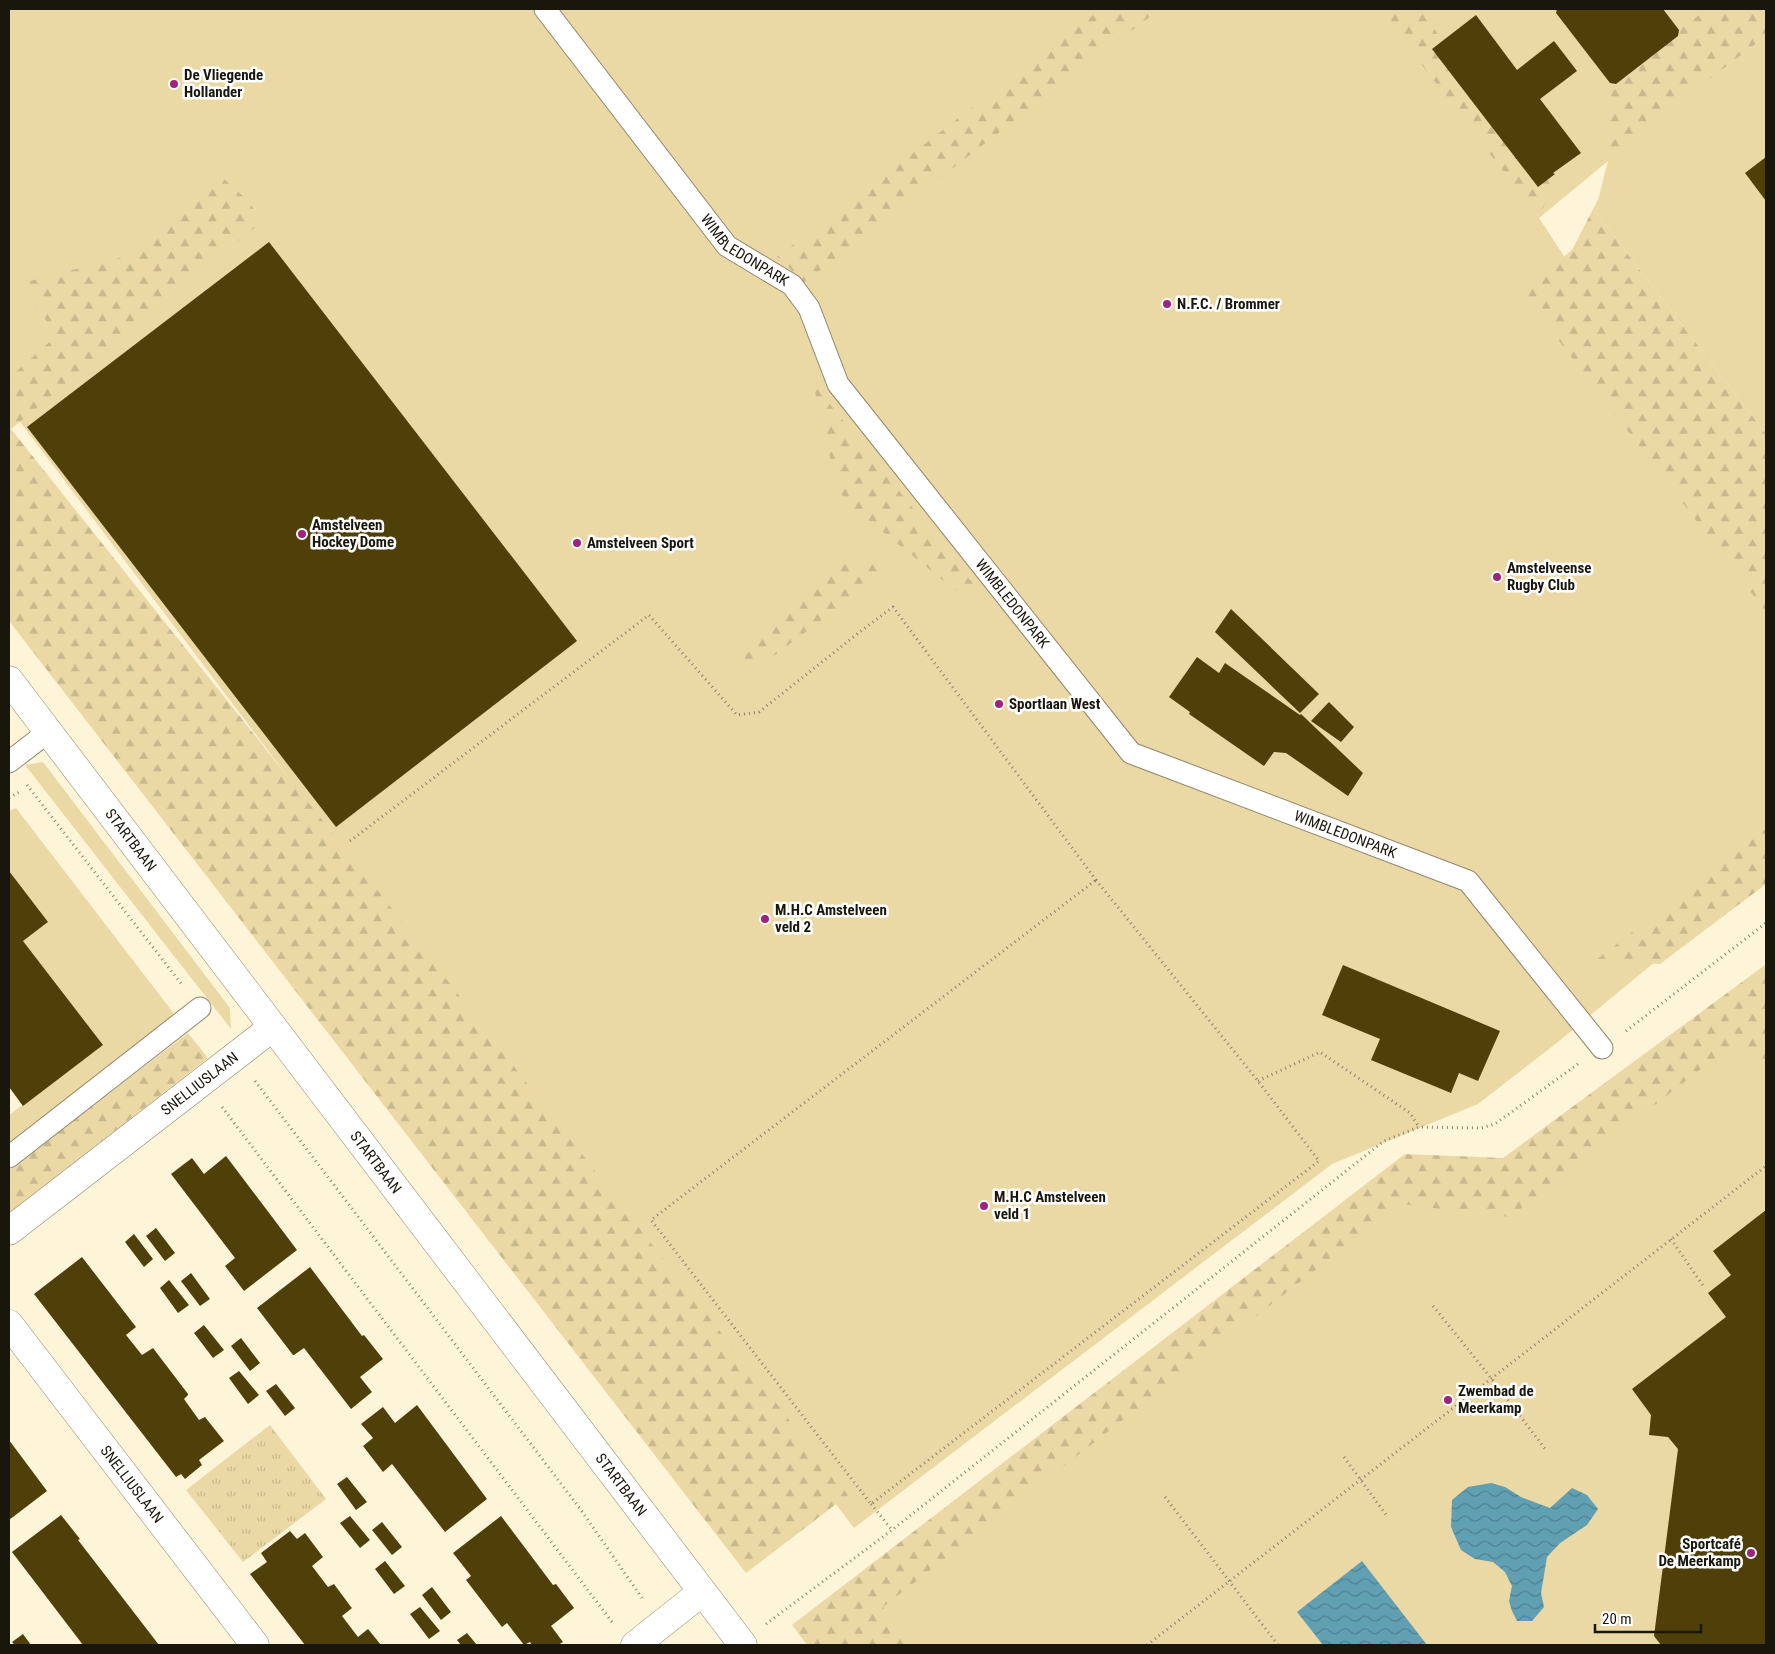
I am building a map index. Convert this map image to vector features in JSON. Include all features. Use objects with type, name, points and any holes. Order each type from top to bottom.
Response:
[{"type":"street","name":"STARTBAAN","points":[[9,680],[742,1644]]},
{"type":"street","name":"SNELLIUSLAAN","points":[[9,1231],[273,1027]]},
{"type":"street","name":"SNELLIUSLAAN","points":[[9,1324],[255,1645]]},
{"type":"street","points":[[626,1637],[660,1625],[702,1592]]},
{"type":"lane","name":"WIMBLEDONPARK","points":[[545,9],[727,246],[792,285],[809,308],[838,384],[1131,753],[1468,881],[1602,1048]]},
{"type":"lane","points":[[9,762],[48,732]]},
{"type":"lane","points":[[9,1157],[200,1008]]},
{"type":"path","points":[[350,841],[649,615],[737,715],[759,712],[893,607],[1096,880],[1258,1081],[1319,1161],[871,1504]]},
{"type":"path","points":[[9,762],[200,1008]]},
{"type":"path","points":[[9,798],[28,786]]},
{"type":"path","points":[[892,1530],[650,1220],[1096,880]]},
{"type":"path","points":[[742,1644],[892,1530],[1384,1141],[1419,1127],[1481,1128],[1495,1124],[1633,1026],[1766,923]]},
{"type":"path","points":[[1258,1081],[1320,1052],[1410,1113],[1419,1127]]},
{"type":"path","points":[[236,1055],[581,1510],[660,1625]]},
{"type":"path","points":[[202,1081],[626,1637]]},
{"type":"path","points":[[1147,1645],[1766,1166]]},
{"type":"path","points":[[1671,1239],[1704,1287]]},
{"type":"path","points":[[1433,1306],[1492,1378],[1546,1450]]},
{"type":"path","points":[[1344,1458],[1387,1516]]},
{"type":"path","points":[[1165,1497],[1278,1645]]},
{"type":"green space","name":"Sportlaan West","points":[[9,9],[1766,9],[1670,109],[1766,36],[1766,434],[1593,209],[1598,200],[1608,161],[1539,218],[1564,256],[1557,263],[1766,539],[1766,870],[1558,1042],[1478,1104],[1332,1164],[854,1528],[9,407]]},
{"type":"green space","points":[[1101,9],[1160,9],[802,284],[783,260],[777,257]]},
{"type":"green space","points":[[1379,9],[1419,9],[1426,18],[1552,186],[1539,218]]},
{"type":"green space","points":[[1707,9],[1766,9],[1766,36],[1609,156],[1607,85]]},
{"type":"green space","points":[[222,177],[247,200],[263,221],[11,429],[354,860],[848,1495],[746,1573],[9,621],[9,378],[56,336],[22,283],[119,258]]},
{"type":"green space","points":[[1593,209],[1766,434],[1766,612],[1521,291],[1572,250]]},
{"type":"green space","points":[[813,383],[974,585],[980,610],[847,503],[836,484]]},
{"type":"green space","points":[[850,558],[868,561],[884,573],[755,670],[738,651]]},
{"type":"green space","points":[[43,762],[230,1008],[231,1029],[25,765]]},
{"type":"green space","points":[[16,808],[175,1015],[9,1143],[9,1115],[103,1045],[23,941],[46,924],[9,874],[9,811]]},
{"type":"green space","points":[[1766,829],[1766,884],[1660,964],[1596,960]]},
{"type":"green space","points":[[1765,965],[1766,1076],[1737,1041],[1510,1217],[1400,1204],[883,1607],[911,1645],[807,1645],[792,1625],[1405,1154],[1503,1158]]},
{"type":"green space","name":"Zwembad de Meerkamp","points":[[1766,985],[1766,1645],[894,1645],[863,1604],[1395,1197],[1506,1194]]},
{"type":"green space","points":[[188,1033],[208,1058],[9,1213],[9,1170]]},
{"type":"green space","points":[[270,1425],[326,1499],[243,1562],[186,1490]]},
{"type":"water","points":[[1491,1483],[1505,1487],[1521,1497],[1550,1508],[1572,1488],[1587,1495],[1598,1509],[1587,1525],[1560,1543],[1547,1557],[1541,1593],[1544,1607],[1532,1621],[1517,1621],[1509,1601],[1512,1586],[1505,1572],[1493,1562],[1475,1559],[1461,1550],[1451,1527],[1452,1500],[1468,1487]]},
{"type":"water","points":[[1362,1561],[1427,1645],[1323,1645],[1297,1612]]},
{"type":"building","points":[[1557,9],[1663,9],[1679,30],[1678,36],[1616,84],[1610,83],[1556,13]]},
{"type":"building","points":[[1476,15],[1517,70],[1554,41],[1577,71],[1540,99],[1581,153],[1553,173],[1555,174],[1538,187],[1432,49]]},
{"type":"building","points":[[1766,157],[1766,201],[1745,173]]},
{"type":"building","name":"Amstelveen Hockey Dome","points":[[269,242],[577,641],[336,827],[27,427]]},
{"type":"building","points":[[1231,609],[1319,694],[1300,713],[1215,632]]},
{"type":"building","points":[[1197,657],[1219,673],[1225,663],[1301,714],[1363,773],[1348,796],[1286,753],[1274,752],[1264,766],[1189,714],[1190,712],[1169,697]]},
{"type":"building","points":[[1329,702],[1354,727],[1341,742],[1311,721]]},
{"type":"building","points":[[9,871],[48,922],[23,941],[103,1045],[23,1106],[9,1087]]},
{"type":"building","points":[[1343,965],[1500,1031],[1478,1081],[1459,1073],[1451,1093],[1371,1060],[1380,1039],[1322,1015]]},
{"type":"building","points":[[226,1156],[297,1250],[244,1291],[225,1266],[235,1258],[171,1174],[192,1158],[204,1174]]},
{"type":"building","points":[[1766,1210],[1766,1645],[1661,1645],[1654,1636],[1678,1449],[1668,1437],[1649,1435],[1651,1415],[1632,1389],[1726,1317],[1708,1293],[1731,1275],[1713,1251]]},
{"type":"building","points":[[156,1228],[175,1253],[165,1261],[146,1236]]},
{"type":"building","points":[[134,1234],[153,1259],[144,1267],[125,1242]]},
{"type":"building","points":[[82,1257],[136,1327],[126,1335],[142,1355],[153,1348],[188,1394],[184,1399],[199,1420],[205,1417],[224,1441],[199,1460],[202,1465],[185,1479],[181,1474],[176,1477],[34,1294]]},
{"type":"building","points":[[310,1267],[362,1336],[364,1335],[383,1359],[360,1377],[372,1392],[351,1409],[304,1348],[293,1355],[257,1308]]},
{"type":"building","points":[[191,1273],[210,1299],[200,1306],[181,1281]]},
{"type":"building","points":[[169,1280],[189,1305],[178,1313],[160,1288]]},
{"type":"building","points":[[204,1325],[224,1350],[213,1358],[194,1333]]},
{"type":"building","points":[[241,1338],[260,1363],[250,1371],[231,1346]]},
{"type":"building","points":[[239,1371],[259,1395],[248,1404],[229,1378]]},
{"type":"building","points":[[276,1384],[295,1408],[285,1416],[266,1391]]},
{"type":"building","points":[[417,1405],[487,1499],[445,1532],[392,1464],[383,1472],[363,1446],[373,1438],[361,1424],[383,1407],[395,1423]]},
{"type":"building","points":[[9,1440],[47,1491],[9,1520]]},
{"type":"building","points":[[347,1477],[367,1502],[356,1510],[337,1484]]},
{"type":"building","points":[[61,1515],[159,1645],[83,1645],[12,1552]]},
{"type":"building","points":[[350,1516],[370,1540],[360,1548],[340,1523]]},
{"type":"building","points":[[501,1516],[553,1585],[556,1584],[574,1608],[551,1626],[563,1642],[558,1645],[532,1645],[530,1642],[524,1645],[507,1623],[502,1627],[466,1580],[471,1576],[453,1553]]},
{"type":"building","points":[[382,1522],[402,1547],[392,1555],[372,1530]]},
{"type":"building","points":[[290,1531],[297,1539],[305,1533],[323,1557],[312,1566],[328,1587],[334,1584],[352,1608],[342,1616],[358,1637],[368,1629],[381,1645],[305,1645],[250,1574],[267,1562],[261,1553]]},
{"type":"building","points":[[385,1561],[405,1586],[394,1594],[375,1569]]},
{"type":"building","points":[[432,1587],[451,1612],[441,1620],[422,1595]]},
{"type":"building","points":[[420,1607],[440,1631],[429,1639],[410,1614]]},
{"type":"building","points":[[467,1633],[477,1645],[461,1645],[457,1640]]},
{"type":"building","points":[[23,1634],[31,1645],[15,1645],[12,1642]]},
{"type":"place","name":"De Vliegende Hollander","points":[[174,84]]},
{"type":"place","name":"N.F.C. / Brommer","points":[[1167,304]]},
{"type":"place","name":"Amstelveen Hockey Dome","points":[[302,534]]},
{"type":"place","name":"Amstelveen Sport","points":[[577,543]]},
{"type":"place","name":"Amstelveense Rugby Club","points":[[1497,577]]},
{"type":"place","name":"Sportlaan West","points":[[999,704]]},
{"type":"place","name":"M.H.C Amstelveen veld 2","points":[[765,919]]},
{"type":"place","name":"M.H.C Amstelveen veld 1","points":[[984,1206]]},
{"type":"place","name":"Zwembad de Meerkamp","points":[[1448,1400]]},
{"type":"place","name":"Sportcafé De Meerkamp","points":[[1751,1553]]}]
